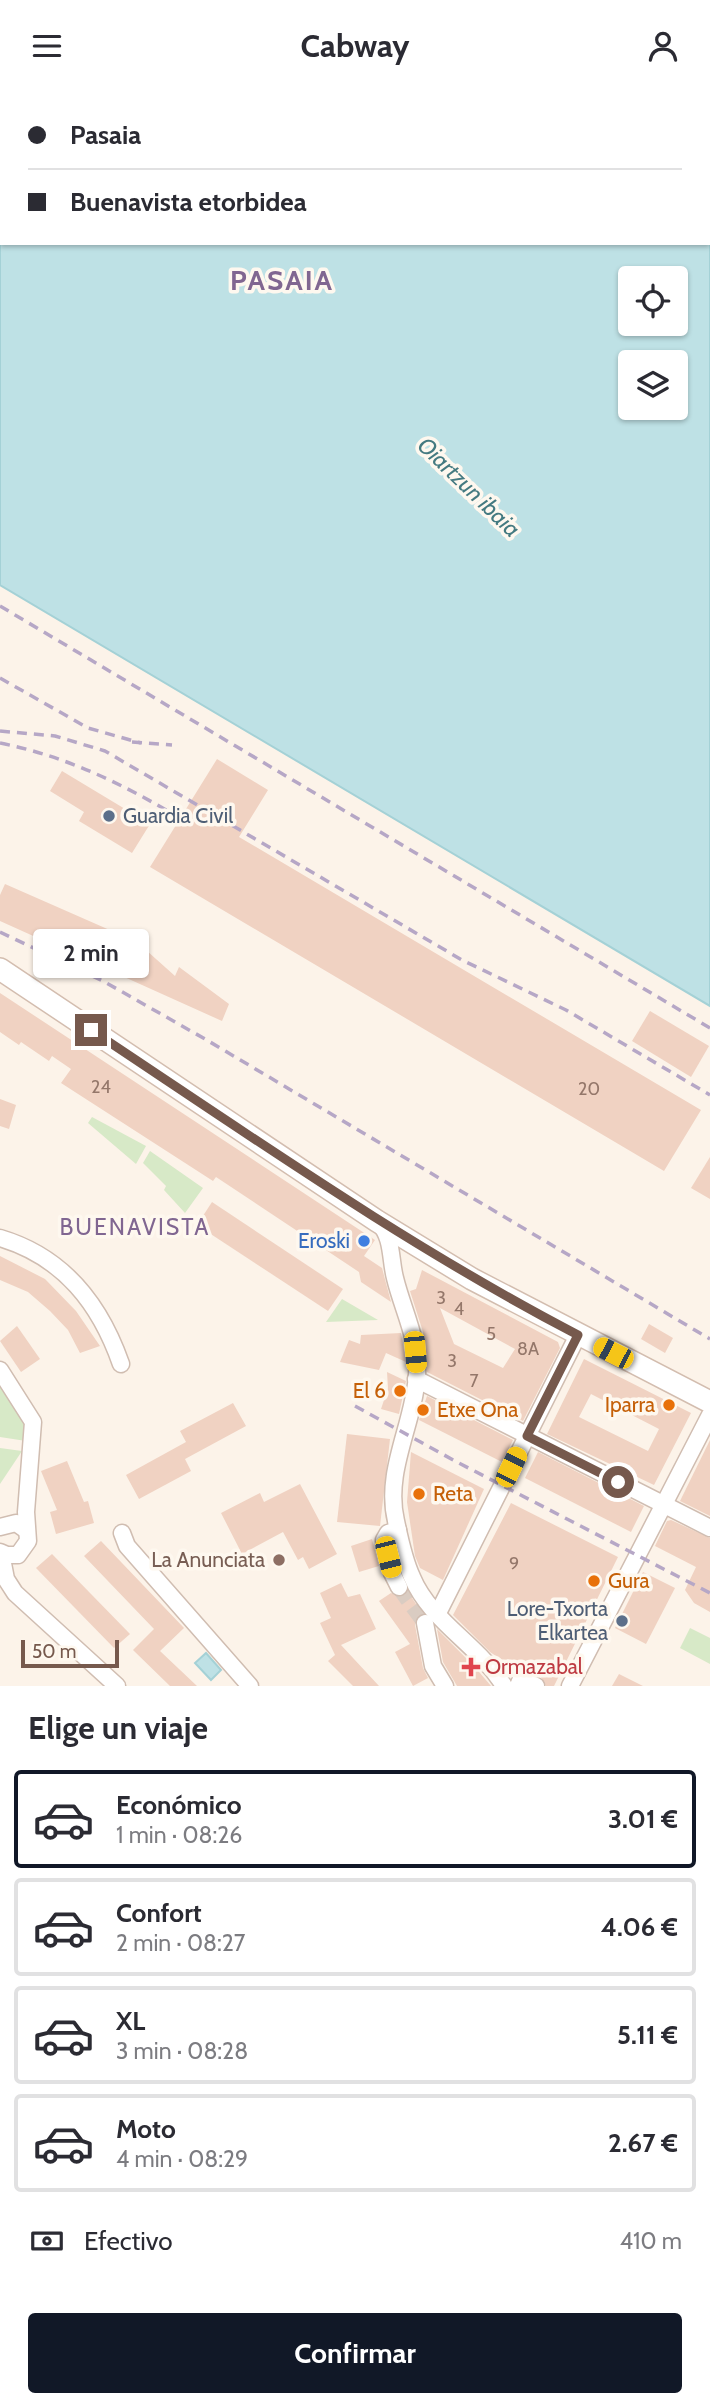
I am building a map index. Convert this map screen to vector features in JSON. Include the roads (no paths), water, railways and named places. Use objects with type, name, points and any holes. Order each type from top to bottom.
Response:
[{"type":"main road","points":[[0,969],[377,1221],[472,1279],[710,1402]]},
{"type":"street","points":[[377,1221],[389,1239],[400,1300],[414,1332],[416,1379],[394,1485],[398,1530],[412,1579],[431,1618],[504,1686]]},
{"type":"street","points":[[0,1238],[59,1269],[76,1285],[103,1318],[121,1364]]},
{"type":"street","points":[[445,1686],[433,1666],[431,1618],[578,1335]]},
{"type":"street","points":[[0,1370],[33,1422],[24,1522],[27,1547],[5,1554],[6,1579],[15,1593],[117,1686]]},
{"type":"street","points":[[416,1379],[710,1528]]},
{"type":"street","points":[[570,1686],[710,1415]]},
{"type":"street","points":[[0,1527],[24,1522]]},
{"type":"street","points":[[398,1530],[388,1533],[384,1540],[392,1573],[399,1587]]},
{"type":"street","points":[[122,1533],[127,1546],[240,1683]]},
{"type":"street","points":[[518,1686],[522,1679],[536,1686]]},
{"type":"water","name":"Oiartzun ibaia","points":[[0,245],[710,245],[710,1006],[0,585]]},
{"type":"water","points":[[206,1653],[221,1670],[211,1680],[195,1663]]},
{"type":"tunnel","points":[[399,1587],[425,1623]]},
{"type":"railway","points":[[0,606],[710,1028]]},
{"type":"railway","points":[[0,678],[88,728],[141,743]]},
{"type":"railway","points":[[0,731],[55,736],[105,751],[462,960],[566,1010],[710,1095]]},
{"type":"railway","points":[[132,742],[172,745]]},
{"type":"railway","points":[[0,743],[47,755],[92,772],[178,817]]},
{"type":"railway","points":[[0,932],[103,981],[205,1039],[710,1339]]},
{"type":"railway","points":[[355,1406],[710,1593]]},
{"type":"place","name":"Guardia Civil","points":[[109,816]]},
{"type":"place","name":"Eroski","points":[[364,1241]]},
{"type":"place","name":"El 6","points":[[400,1391]]},
{"type":"place","name":"Iparra","points":[[669,1405]]},
{"type":"place","name":"Etxe Ona","points":[[423,1410]]},
{"type":"place","name":"Reta","points":[[419,1494]]},
{"type":"place","name":"La Anunciata","points":[[279,1560]]},
{"type":"place","name":"Gura","points":[[594,1581]]},
{"type":"place","name":"Lore-Txorta Elkartea","points":[[622,1621]]},
{"type":"place","name":"Ormazabal","points":[[471,1667]]},
{"type":"district","name":"PASAIA","points":[[282,280]]},
{"type":"district","name":"BUENAVISTA","points":[[135,1227]]}]
